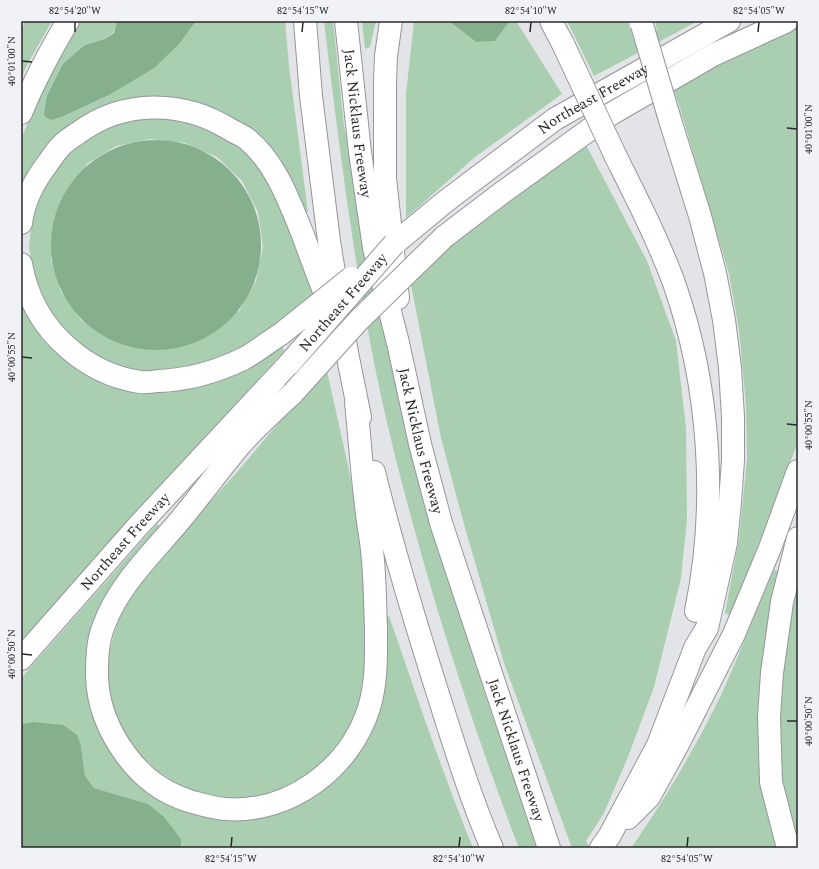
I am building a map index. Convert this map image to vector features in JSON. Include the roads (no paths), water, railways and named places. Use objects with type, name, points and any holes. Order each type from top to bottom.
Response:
[{"type":"highway","points":[[21,113],[32,86],[51,49],[68,21]]},
{"type":"highway","points":[[305,21],[310,96],[326,218],[356,403],[380,500],[408,600],[456,752],[479,817],[492,848]]},
{"type":"highway","name":"Jack Nicklaus Freeway","points":[[346,21],[360,152],[374,248],[398,344],[420,444],[441,523],[549,848]]},
{"type":"highway","points":[[391,21],[386,56],[384,132],[385,178],[399,301],[398,344]]},
{"type":"highway","points":[[551,21],[654,233],[674,284],[691,341],[701,394],[708,457],[707,523],[701,587],[695,617],[695,648]]},
{"type":"highway","name":"Northeast Freeway","points":[[21,659],[139,525],[289,364],[394,244],[446,201],[555,120],[729,21]]},
{"type":"highway","points":[[356,403],[366,511],[372,552],[376,649],[373,687],[369,707],[362,725],[354,742],[342,758],[329,771],[315,783],[284,800],[264,806],[246,809],[224,809],[205,806],[178,797],[153,784],[133,764],[116,741],[104,716],[100,701],[97,657],[103,627],[117,598],[137,571],[242,443],[293,393],[358,321],[444,237],[499,195],[611,114],[713,55],[787,21]]},
{"type":"highway","points":[[606,842],[658,745],[695,648],[707,628],[726,543],[733,460],[733,417],[730,368],[725,326],[715,273],[700,216],[641,23]]},
{"type":"highway","points":[[21,223],[23,211],[30,191],[41,171],[61,145],[90,124],[109,115],[147,107],[185,110],[204,116],[222,124],[247,139],[267,161],[286,193],[347,353]]},
{"type":"highway","points":[[21,264],[26,289],[38,314],[54,336],[79,358],[107,374],[141,382],[175,380],[206,374],[244,358],[280,334],[394,244]]},
{"type":"highway","points":[[606,842],[649,797],[681,739],[734,634],[770,548],[798,471]]},
{"type":"highway","points":[[788,848],[771,782],[769,718],[772,673],[782,602],[798,538]]}]
